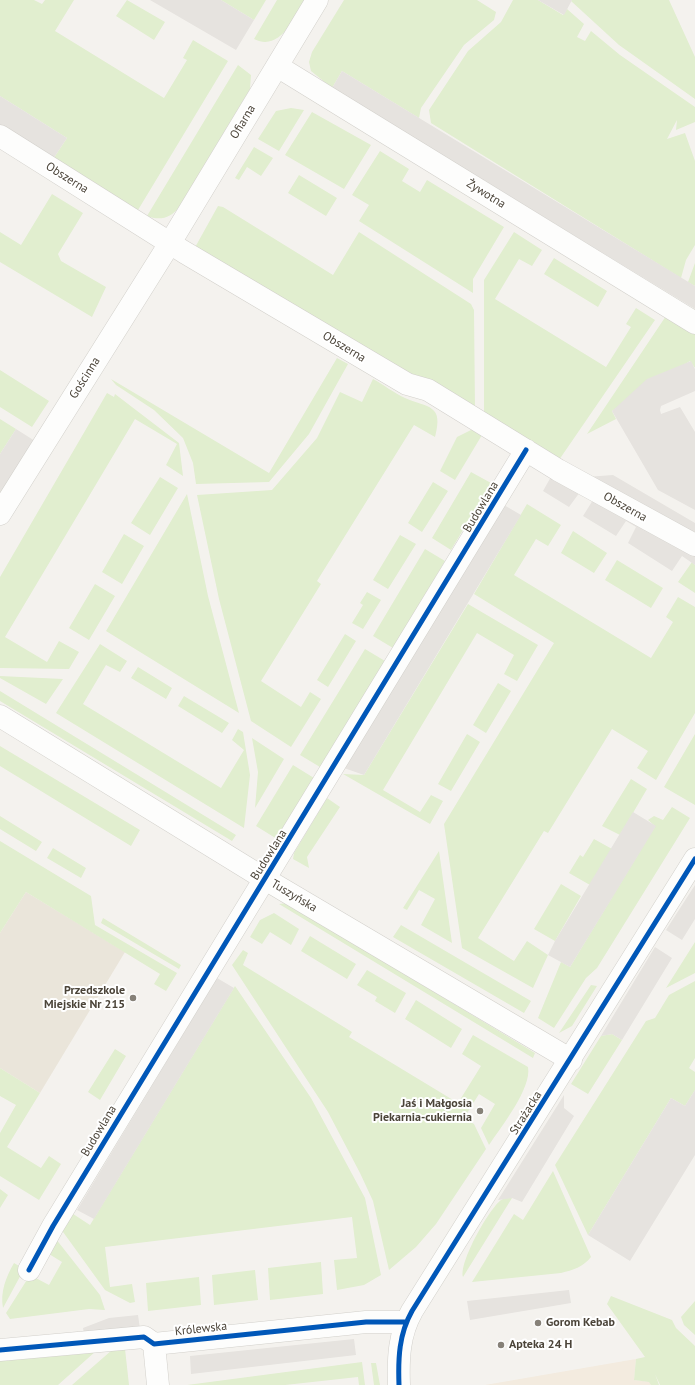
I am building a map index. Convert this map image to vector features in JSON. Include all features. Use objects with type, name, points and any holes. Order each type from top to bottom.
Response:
[{"type":"street","name":"Ofiarna","points":[[170,243],[317,0]]},
{"type":"street","name":"Żywotna","points":[[277,66],[695,323]]},
{"type":"street","name":"Obszerna","points":[[0,136],[170,243],[407,384],[428,390],[558,470],[695,545]]},
{"type":"street","name":"Gościnna","points":[[0,514],[170,243]]},
{"type":"street","name":"Budowlana","points":[[28,1270],[53,1226],[266,879],[526,450]]},
{"type":"street","name":"Tuszyńska","points":[[0,716],[266,879],[571,1060]]},
{"type":"street","name":"Strażacka","points":[[400,1385],[399,1355],[406,1322],[571,1060],[695,859]]},
{"type":"street","name":"Królewska","points":[[0,1350],[144,1337],[154,1344],[366,1322],[406,1322]]},
{"type":"street","points":[[154,1344],[158,1385]]},
{"type":"shaded area","points":[[150,0],[221,0],[254,20],[236,50]]},
{"type":"shaded area","points":[[538,0],[572,0],[564,15]]},
{"type":"shaded area","points":[[342,71],[695,286],[695,309],[332,88]]},
{"type":"shaded area","points":[[0,96],[67,138],[53,159],[0,126]]},
{"type":"shaded area","points":[[691,361],[695,369],[695,391],[661,406],[660,410],[661,414],[680,407],[695,432],[695,510],[658,490],[612,411],[647,379]]},
{"type":"shaded area","points":[[16,429],[35,441],[0,498],[0,454]]},
{"type":"shaded area","points":[[552,475],[586,477],[613,475],[695,523],[695,565],[682,556],[672,571],[628,543],[636,527],[626,521],[616,536],[583,516],[593,500],[580,492],[569,507],[543,491]]},
{"type":"shaded area","points":[[504,505],[521,515],[364,775],[344,768]]},
{"type":"shaded area","points":[[633,812],[656,826],[570,967],[548,955]]},
{"type":"shaded area","points":[[695,885],[695,919],[682,940],[666,930]]},
{"type":"shaded area","points":[[26,892],[125,952],[40,1093],[0,1068],[0,933]]},
{"type":"shaded area","points":[[655,947],[672,958],[622,1040],[612,1034],[601,1036]]},
{"type":"shaded area","points":[[217,978],[234,988],[94,1219],[77,1210]]},
{"type":"shaded area","points":[[695,1090],[695,1155],[630,1261],[588,1235],[671,1098],[685,1106]]},
{"type":"shaded area","points":[[564,1095],[564,1108],[574,1116],[522,1202],[512,1198],[498,1200]]},
{"type":"shaded area","points":[[569,1290],[571,1303],[470,1320],[467,1301]]},
{"type":"shaded area","points":[[138,1315],[140,1329],[84,1334],[83,1328],[109,1318]]},
{"type":"shaded area","points":[[354,1339],[356,1355],[191,1374],[190,1356]]},
{"type":"shaded area","points":[[636,1359],[634,1380],[650,1382],[651,1385],[485,1385]]},
{"type":"green space","points":[[0,0],[34,0],[42,4],[45,0],[74,0],[55,31],[164,98],[187,60],[183,58],[193,40],[228,61],[138,210],[53,159],[67,138],[0,96]]},
{"type":"green space","points":[[127,0],[165,22],[154,40],[116,16]]},
{"type":"green space","points":[[221,0],[266,0],[254,20]]},
{"type":"green space","points":[[277,0],[305,0],[291,24],[279,37],[271,41],[263,42],[254,39]]},
{"type":"green space","points":[[344,0],[477,0],[496,12],[494,20],[464,45],[421,108],[419,118],[342,71],[332,88],[311,71],[309,62],[312,52]]},
{"type":"green space","points":[[513,0],[538,0],[563,15],[567,9],[584,24],[577,37],[585,41],[591,31],[620,55],[695,107],[695,122],[676,130],[677,120],[667,139],[685,133],[695,161],[695,245],[686,260],[681,278],[431,123],[429,110],[468,51],[501,22]]},
{"type":"green space","points":[[669,0],[695,57],[695,99],[619,45],[571,1]]},
{"type":"green space","points":[[238,65],[251,75],[250,89],[179,207],[176,211],[165,218],[152,218],[147,216]]},
{"type":"green space","points":[[291,108],[304,110],[279,151],[258,139],[276,111]]},
{"type":"green space","points":[[312,112],[371,145],[344,189],[285,155]]},
{"type":"green space","points":[[254,147],[273,158],[261,176],[247,167],[239,180],[235,178]]},
{"type":"green space","points":[[380,151],[409,169],[402,181],[420,192],[427,180],[504,227],[473,279],[473,293],[359,221],[369,205],[352,195]]},
{"type":"green space","points":[[299,175],[337,198],[326,216],[288,193]]},
{"type":"green space","points":[[52,194],[83,213],[58,254],[61,261],[106,287],[92,317],[0,262],[0,232],[21,245]]},
{"type":"green space","points":[[218,206],[223,207],[333,275],[359,232],[471,304],[474,310],[475,410],[409,378],[193,251]]},
{"type":"green space","points":[[514,232],[542,250],[532,266],[519,259],[495,299],[606,367],[631,327],[626,324],[636,308],[655,320],[559,460],[484,415],[484,280]]},
{"type":"green space","points":[[554,258],[607,291],[598,307],[544,274]]},
{"type":"green space","points":[[695,263],[695,286],[688,282]]},
{"type":"green space","points":[[666,316],[695,334],[695,368],[690,361],[612,411],[616,419],[587,434]]},
{"type":"green space","points":[[337,358],[348,364],[309,434],[269,482],[196,484],[193,463],[183,438],[154,410],[116,385],[111,379],[269,473]]},
{"type":"green space","points":[[0,370],[49,401],[32,427],[0,407]]},
{"type":"green space","points":[[373,379],[401,396],[432,409],[436,413],[437,418],[435,437],[414,425],[317,581],[321,584],[261,681],[301,707],[310,692],[321,699],[291,747],[251,721],[219,599],[197,495],[272,490],[317,438],[340,392],[362,402]]},
{"type":"green space","points":[[107,393],[114,397],[115,394],[179,443],[183,476],[166,465],[177,444],[135,419],[5,637],[47,662],[59,641],[79,652],[69,669],[0,668],[0,577]]},
{"type":"green space","points":[[0,419],[16,429],[0,454]]},
{"type":"green space","points":[[473,429],[482,435],[455,480],[440,471],[457,437]]},
{"type":"green space","points":[[471,472],[491,483],[451,550],[432,538]]},
{"type":"green space","points":[[160,477],[178,488],[150,535],[131,523]]},
{"type":"green space","points":[[433,482],[448,491],[422,532],[408,523]]},
{"type":"green space","points":[[187,494],[208,596],[239,713],[106,631]]},
{"type":"green space","points":[[527,504],[561,525],[548,546],[536,539],[514,575],[651,658],[673,622],[666,617],[678,597],[695,607],[695,713],[656,780],[637,768],[648,751],[612,729],[548,833],[544,831],[478,938],[514,961],[527,941],[548,955],[533,988],[462,948],[444,824],[554,643],[474,594]]},
{"type":"green space","points":[[573,531],[607,553],[594,573],[561,553]]},
{"type":"green space","points":[[124,534],[144,546],[122,584],[102,572]]},
{"type":"green space","points":[[400,535],[416,544],[388,589],[373,580]]},
{"type":"green space","points":[[425,549],[445,561],[393,648],[373,636]]},
{"type":"green space","points":[[617,560],[663,588],[651,608],[605,580]]},
{"type":"green space","points":[[692,562],[695,565],[695,593],[678,582]]},
{"type":"green space","points":[[95,584],[115,596],[89,640],[69,628]]},
{"type":"green space","points":[[367,592],[381,600],[363,629],[352,623],[363,605],[360,603]]},
{"type":"green space","points":[[468,604],[538,645],[517,681],[504,674],[514,655],[477,633],[383,790],[420,812],[431,795],[443,801],[430,824],[343,774],[364,775]]},
{"type":"green space","points":[[345,634],[356,641],[328,687],[317,680]]},
{"type":"green space","points":[[100,644],[127,661],[120,672],[106,665],[83,704],[221,788],[244,750],[232,740],[238,729],[243,732],[250,775],[244,828],[56,713]]},
{"type":"green space","points":[[365,649],[385,661],[320,767],[300,755]]},
{"type":"green space","points":[[138,667],[172,688],[166,699],[131,678]]},
{"type":"green space","points":[[0,676],[63,679],[46,704],[0,678]]},
{"type":"green space","points":[[498,683],[511,691],[486,733],[473,725]]},
{"type":"green space","points":[[0,691],[236,835],[232,841],[0,701]]},
{"type":"green space","points":[[184,696],[229,723],[222,733],[178,706]]},
{"type":"green space","points":[[467,734],[480,742],[451,791],[438,784]]},
{"type":"green space","points":[[695,734],[695,805],[664,787]]},
{"type":"green space","points":[[252,738],[284,759],[255,808],[258,772]]},
{"type":"green space","points":[[0,746],[140,830],[131,846],[0,766]]},
{"type":"green space","points":[[293,765],[314,778],[277,839],[256,826]]},
{"type":"green space","points":[[631,779],[647,789],[620,835],[602,826]]},
{"type":"green space","points":[[327,798],[340,807],[307,857],[309,868],[293,859],[294,853]]},
{"type":"green space","points":[[672,807],[690,818],[597,968],[586,978],[554,1028],[538,1018],[561,962],[570,967],[655,826],[648,820],[654,816],[663,820]]},
{"type":"green space","points":[[0,816],[42,842],[36,851],[0,829]]},
{"type":"green space","points":[[594,839],[612,849],[590,885],[569,873],[580,855],[583,857]]},
{"type":"green space","points":[[0,841],[91,896],[95,925],[177,973],[166,991],[154,984],[160,974],[26,892],[0,933]]},
{"type":"green space","points":[[53,848],[86,868],[81,878],[47,858]]},
{"type":"green space","points":[[439,851],[452,943],[421,925],[435,899],[419,890],[407,910],[403,908]]},
{"type":"green space","points":[[561,884],[581,896],[555,941],[534,929]]},
{"type":"green space","points":[[287,903],[535,1053],[533,1058],[279,904]]},
{"type":"green space","points":[[274,913],[299,929],[291,945],[270,932],[262,944],[250,937],[260,920]]},
{"type":"green space","points":[[103,918],[181,965],[179,969],[101,923]]},
{"type":"green space","points":[[401,925],[531,1001],[524,1013],[393,937]]},
{"type":"green space","points":[[310,936],[356,964],[347,979],[301,951]]},
{"type":"green space","points":[[695,942],[695,973],[666,988]]},
{"type":"green space","points":[[243,950],[248,953],[243,965],[352,1032],[349,1037],[458,1103],[481,1066],[462,1054],[473,1035],[528,1067],[528,1076],[521,1096],[489,1145],[481,1128],[495,1104],[479,1094],[464,1118],[474,1124],[486,1149],[436,1224],[416,1247],[389,1270],[373,1201],[360,1173],[328,1112],[232,965]]},
{"type":"green space","points":[[367,970],[406,993],[395,1013],[375,1001],[377,997],[357,985]]},
{"type":"green space","points":[[695,981],[695,1058],[689,1068],[695,1072],[695,1090],[685,1106],[671,1098],[588,1235],[555,1165],[646,1021],[655,1018],[669,995]]},
{"type":"green space","points":[[591,985],[597,986],[572,1026],[559,1033]]},
{"type":"green space","points":[[235,986],[311,1098],[365,1198],[381,1275],[364,1285],[337,1290],[334,1260],[357,1258],[352,1217],[105,1247],[110,1287],[132,1284],[135,1302],[130,1303],[105,1290],[58,1225],[67,1210],[90,1225]]},
{"type":"green space","points":[[416,1000],[462,1029],[451,1048],[405,1019]]},
{"type":"green space","points":[[612,1034],[622,1040],[588,1094],[571,1084],[601,1036]]},
{"type":"green space","points":[[115,1049],[126,1056],[100,1100],[88,1092]]},
{"type":"green space","points":[[0,1068],[40,1093],[7,1147],[41,1168],[49,1156],[61,1164],[39,1200],[0,1176],[0,1133],[16,1105],[0,1096]]},
{"type":"green space","points":[[553,1171],[591,1257],[578,1268],[561,1273],[472,1282],[514,1214],[523,1220]]},
{"type":"green space","points":[[0,1189],[8,1195],[0,1208]]},
{"type":"green space","points":[[505,1198],[512,1198],[463,1277],[463,1270],[470,1248],[489,1214],[501,1200]]},
{"type":"green space","points":[[52,1234],[100,1295],[105,1310],[89,1309],[10,1319],[6,1313],[30,1275],[49,1285],[62,1262],[49,1254]]},
{"type":"green space","points":[[321,1262],[323,1294],[270,1300],[268,1268]]},
{"type":"green space","points":[[14,1263],[24,1269],[3,1308],[2,1296],[4,1285]]},
{"type":"green space","points":[[255,1270],[258,1300],[214,1305],[212,1275]]},
{"type":"green space","points":[[199,1277],[201,1305],[148,1311],[146,1283]]},
{"type":"green space","points":[[611,1296],[672,1320],[676,1328],[695,1346],[695,1385],[660,1385],[655,1374],[659,1385],[651,1385],[649,1382],[634,1380],[636,1359],[645,1357],[607,1304]]},
{"type":"green space","points":[[695,1301],[695,1335],[684,1325],[681,1317]]},
{"type":"green space","points":[[125,1349],[129,1385],[72,1385],[112,1350]]},
{"type":"green space","points":[[96,1351],[58,1385],[0,1385],[0,1361]]},
{"type":"green space","points":[[362,1362],[365,1385],[359,1385],[358,1377],[285,1385],[187,1385]]},
{"type":"green space","points":[[371,1363],[376,1363],[380,1385],[374,1385]]},
{"type":"cycle path","points":[[29,1270],[53,1226],[526,450]]},
{"type":"cycle path","points":[[399,1385],[400,1346],[404,1328],[412,1311],[695,859]]},
{"type":"cycle path","points":[[0,1350],[144,1337],[154,1344],[366,1322],[406,1322]]},
{"type":"place","name":"Przedszkole Miejskie Nr 215","points":[[133,998]]},
{"type":"place","name":"Jaś i Małgosia Piekarnia-cukiernia","points":[[480,1111]]},
{"type":"place","name":"Gorom Kebab","points":[[538,1323]]},
{"type":"place","name":"Apteka 24 H","points":[[501,1345]]}]
